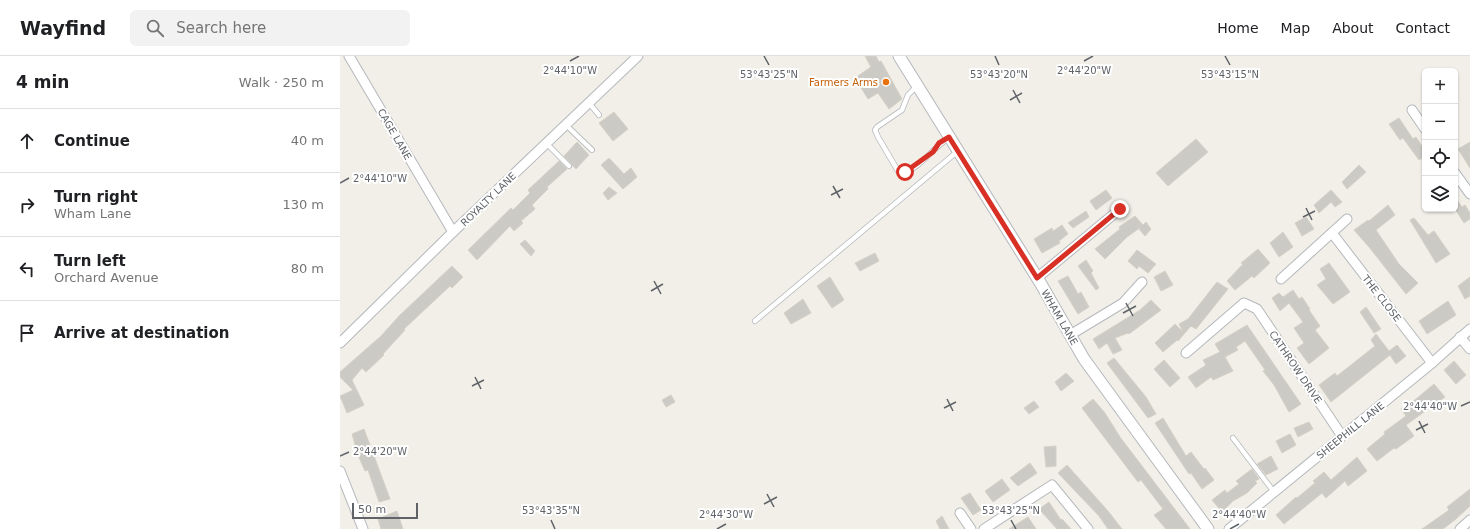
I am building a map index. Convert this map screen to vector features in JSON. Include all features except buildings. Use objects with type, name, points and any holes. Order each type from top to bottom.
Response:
[{"type":"street","name":"CAGE LANE","points":[[349,56],[453,232]]},
{"type":"street","name":"ROYALTY LANE","points":[[340,343],[453,232],[638,56]]},
{"type":"street","name":"WHAM LANE","points":[[899,56],[1037,278],[1084,359],[1121,412],[1208,529]]},
{"type":"street","points":[[1412,110],[1422,125]]},
{"type":"street","points":[[1457,176],[1470,194]]},
{"type":"street","points":[[1037,278],[1120,209]]},
{"type":"street","points":[[1281,280],[1347,219]]},
{"type":"street","name":"THE CLOSE","points":[[1332,233],[1432,363]]},
{"type":"street","points":[[1070,336],[1123,303],[1142,282]]},
{"type":"street","name":"CATHROW DRIVE","points":[[1186,353],[1244,303],[1257,309],[1342,436]]},
{"type":"street","name":"SHEEPHILL LANE","points":[[1229,529],[1432,363],[1470,329]]},
{"type":"street","points":[[1460,337],[1470,349]]},
{"type":"street","points":[[340,471],[363,529]]},
{"type":"street","points":[[984,529],[1052,485],[1088,529]]},
{"type":"street","points":[[960,513],[972,529]]},
{"type":"street","points":[[1460,529],[1470,520]]},
{"type":"lane","points":[[918,85],[908,95],[902,110],[877,127],[876,133],[878,137],[898,170],[902,173],[933,152],[939,143],[949,137]]},
{"type":"lane","points":[[589,103],[599,115]]},
{"type":"lane","points":[[566,125],[592,150]]},
{"type":"lane","points":[[546,143],[569,166]]},
{"type":"lane","points":[[755,321],[958,151]]},
{"type":"lane","points":[[1233,438],[1274,492]]},
{"type":"place","name":"Farmers Arms","points":[[886,82]]},
{"type":"route","points":[[905,172],[933,152],[939,143],[949,137],[1037,278],[1120,209]]}]
